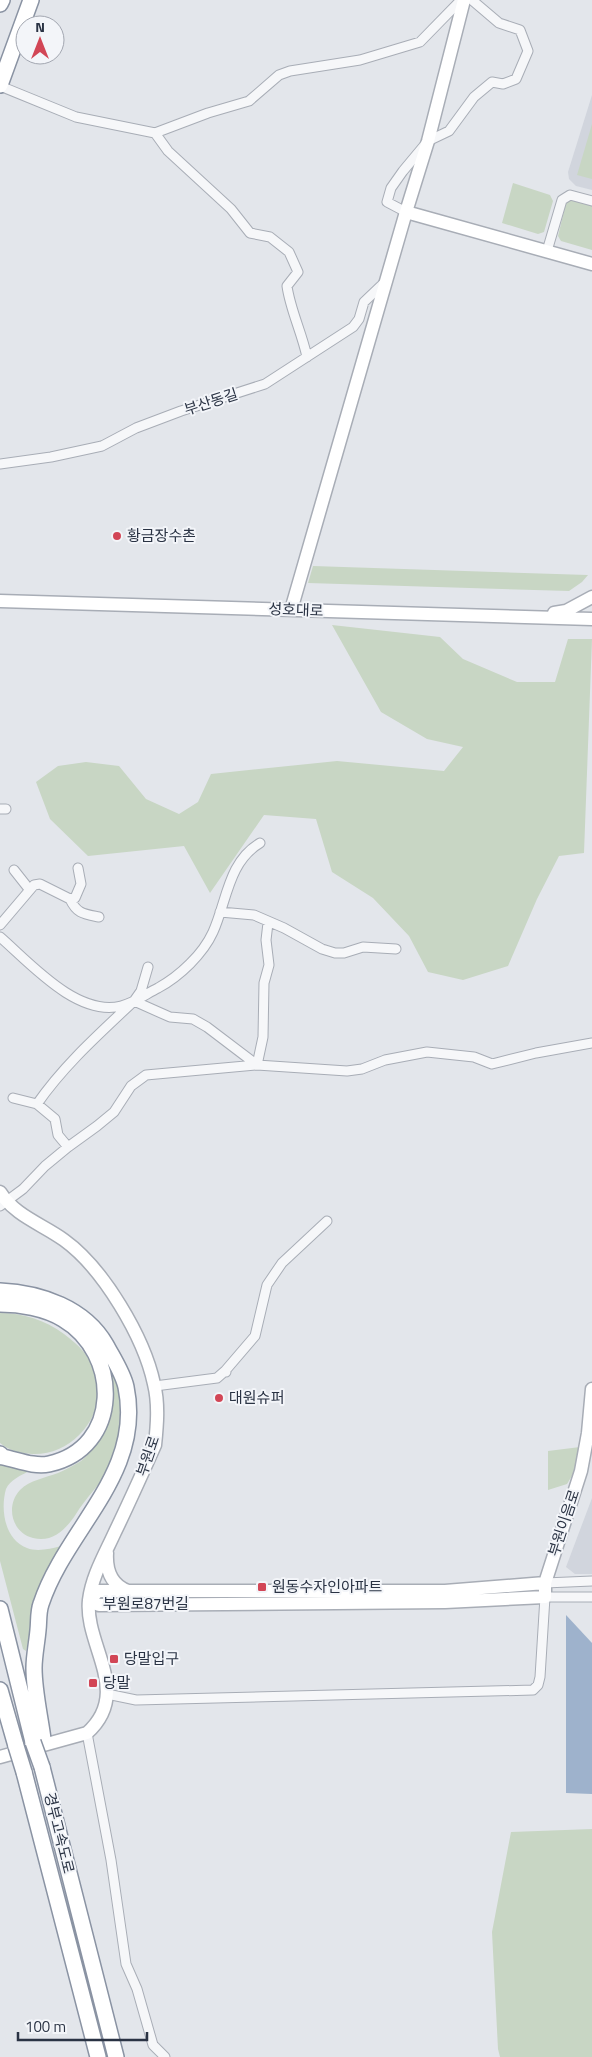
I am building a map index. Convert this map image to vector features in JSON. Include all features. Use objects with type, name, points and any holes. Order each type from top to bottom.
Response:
[{"type":"highway","points":[[0,4],[2,0]]},
{"type":"highway","points":[[0,85],[31,0]]},
{"type":"highway","points":[[0,1291],[37,1295],[58,1303],[82,1318],[100,1335],[126,1386],[128,1415],[125,1444],[114,1474],[93,1511],[64,1555],[41,1605],[34,1668],[38,1741]]},
{"type":"highway","points":[[0,1304],[37,1308],[63,1319],[85,1338],[101,1364],[106,1396],[99,1426],[79,1451],[48,1464],[32,1464],[3,1457],[0,1454]]},
{"type":"highway","points":[[0,1608],[38,1741]]},
{"type":"highway","name":"경부고속도로","points":[[0,1690],[24,1772],[98,2057]]},
{"type":"highway","name":"경부고속도로","points":[[38,1741],[54,1814],[116,2057]]},
{"type":"street","points":[[0,85],[76,117],[155,133],[208,113],[249,101],[279,75],[290,71],[360,60],[420,42],[460,0]]},
{"type":"street","points":[[291,610],[428,141],[464,0]]},
{"type":"street","points":[[472,0],[499,24],[520,30],[528,51],[516,79],[503,84],[492,82],[486,86],[474,97],[449,131],[428,141],[391,188],[387,202],[406,212],[592,264]]},
{"type":"street","points":[[155,133],[168,151],[231,209],[250,233],[270,237],[289,252],[298,272],[288,286],[289,298],[298,319],[307,357]]},
{"type":"street","points":[[547,251],[562,200],[570,195],[592,201]]},
{"type":"street","name":"부산동길","points":[[0,464],[50,457],[102,446],[136,428],[181,411],[265,384],[354,327],[359,319],[364,302],[387,280]]},
{"type":"street","points":[[531,617],[566,611],[592,597]]},
{"type":"street","name":"성호대로","points":[[0,600],[592,619]]},
{"type":"street","points":[[37,1104],[52,1082],[76,1055],[134,1001],[180,973],[204,948],[213,932],[232,875],[250,849],[260,843]]},
{"type":"street","points":[[70,899],[75,898],[81,884],[78,868]]},
{"type":"street","points":[[14,870],[29,889]]},
{"type":"street","points":[[0,925],[29,889],[34,885],[40,884],[70,899],[74,908],[80,912],[100,917]]},
{"type":"street","points":[[220,912],[254,915],[268,923],[284,928],[322,949],[335,953],[344,953],[363,947],[396,949]]},
{"type":"street","points":[[257,1065],[263,1037],[264,983],[269,965],[266,940],[268,923]]},
{"type":"street","points":[[0,937],[55,985],[92,1006],[120,1006],[134,1001],[141,991],[148,967]]},
{"type":"street","points":[[134,1001],[170,1017],[193,1020],[206,1027],[257,1065]]},
{"type":"street","points":[[2,1200],[23,1189],[45,1166],[114,1112],[131,1086],[146,1075],[257,1065],[348,1071],[362,1069],[385,1060],[427,1052],[474,1057],[492,1064],[592,1042]]},
{"type":"street","points":[[13,1098],[37,1104],[55,1119],[58,1135],[68,1147]]},
{"type":"street","name":"부원로","points":[[2,1200],[20,1214],[65,1241],[107,1286],[134,1331],[147,1359],[155,1386],[158,1425],[155,1445],[96,1575],[89,1601],[91,1622],[104,1671],[107,1694],[101,1717],[87,1733]]},
{"type":"street","points":[[155,1386],[217,1378],[225,1372],[255,1336],[267,1285],[282,1264],[327,1221]]},
{"type":"street","name":"부원이음로","points":[[545,1597],[545,1583],[581,1471],[588,1433],[592,1389]]},
{"type":"street","points":[[108,1548],[106,1564],[111,1578],[117,1587],[128,1591]]},
{"type":"street","points":[[545,1583],[592,1581]]},
{"type":"street","name":"부원로87번길","points":[[545,1583],[445,1591],[326,1596],[99,1605],[89,1601],[98,1591],[326,1596],[445,1602],[545,1597]]},
{"type":"street","points":[[107,1694],[136,1700],[533,1690],[538,1685],[540,1677],[545,1597],[592,1597]]},
{"type":"street","points":[[0,1757],[87,1733],[111,1860],[126,1964],[137,1989],[153,2045],[164,2057]]},
{"type":"shaded area","points":[[592,95],[592,190],[576,186],[569,179],[568,172]]},
{"type":"shaded area","points":[[592,1498],[592,1574],[575,1574],[566,1567]]},
{"type":"green space","points":[[592,124],[592,179],[577,175]]},
{"type":"green space","points":[[513,183],[550,195],[553,201],[544,232],[538,234],[502,223]]},
{"type":"green space","points":[[571,200],[592,206],[592,250],[561,241],[558,236],[566,203]]},
{"type":"green space","points":[[313,566],[588,575],[569,591],[308,583]]},
{"type":"green space","points":[[332,625],[440,637],[463,659],[517,682],[555,682],[568,639],[592,639],[584,853],[559,856],[537,899],[508,966],[463,980],[428,972],[409,936],[373,898],[332,872],[316,819],[264,815],[210,893],[184,846],[88,856],[50,819],[36,782],[58,766],[86,762],[119,766],[146,799],[179,814],[198,802],[211,774],[337,761],[444,771],[463,747],[427,739],[381,712]]},
{"type":"green space","points":[[0,1313],[34,1318],[57,1329],[79,1347],[94,1368],[98,1390],[97,1404],[92,1418],[84,1430],[61,1448],[47,1453],[32,1454],[15,1451],[0,1443]]},
{"type":"green space","points":[[108,1367],[112,1368],[118,1382],[122,1405],[119,1443],[110,1468],[72,1520],[58,1534],[53,1537],[40,1539],[26,1535],[20,1531],[13,1518],[12,1511],[15,1496],[28,1484],[58,1473],[81,1461],[91,1450],[101,1434],[111,1408],[112,1384]]},
{"type":"green space","points":[[580,1447],[576,1469],[567,1484],[548,1490],[548,1451]]},
{"type":"green space","points":[[0,1461],[30,1471],[13,1480],[6,1489],[4,1497],[4,1515],[9,1531],[14,1538],[27,1548],[35,1550],[61,1546],[38,1592],[26,1651],[23,1649],[0,1561]]},
{"type":"green space","points":[[592,1829],[592,2057],[500,2057],[492,1932],[511,1832]]},
{"type":"water","points":[[566,1615],[592,1643],[592,1794],[566,1793]]},
{"type":"place","name":"황금장수촌","points":[[117,536]]},
{"type":"place","name":"대원슈퍼","points":[[219,1398]]},
{"type":"place","name":"원동수자인아파트","points":[[262,1587]]},
{"type":"place","name":"당말입구","points":[[114,1659]]},
{"type":"place","name":"당말","points":[[93,1683]]}]
